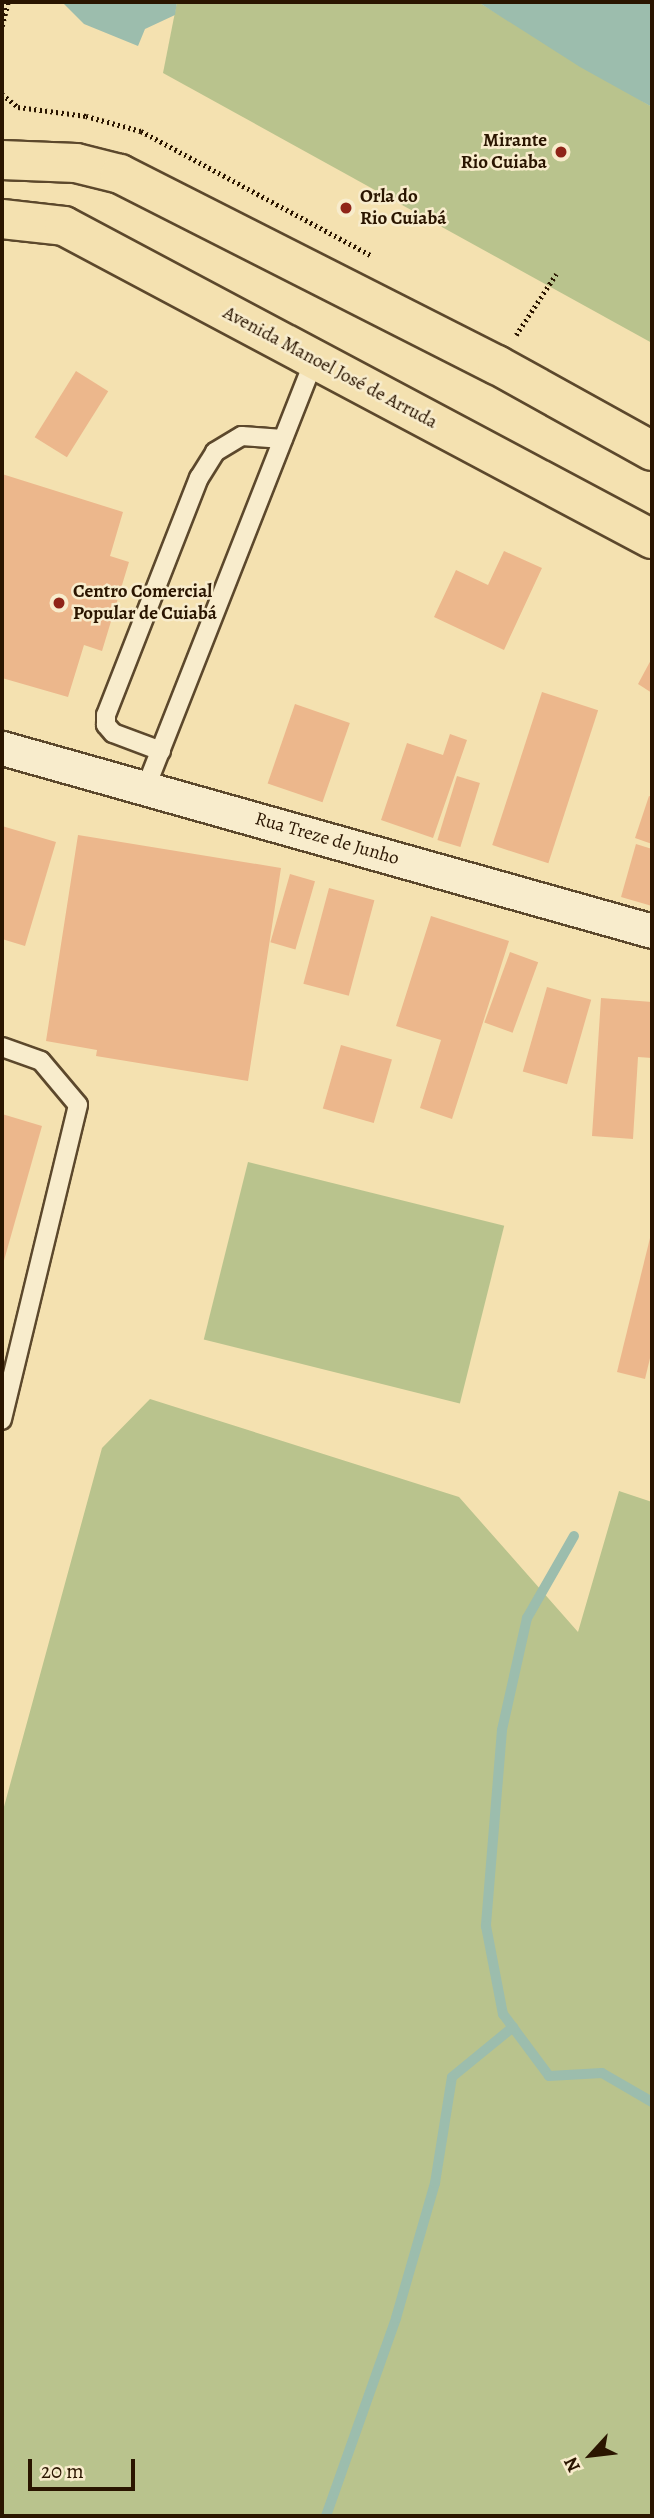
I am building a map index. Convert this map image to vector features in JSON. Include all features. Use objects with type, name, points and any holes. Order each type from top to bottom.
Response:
[{"type":"main road","points":[[2,160],[88,165],[120,174],[497,365],[652,451]]},
{"type":"main road","points":[[88,165],[71,174],[63,194],[70,216],[96,242]]},
{"type":"main road","name":"Avenida Manoel José de Arruda","points":[[2,219],[52,223],[96,242],[652,538]]},
{"type":"street","name":"Rua Treze de Junho","points":[[2,748],[652,931]]},
{"type":"lane","points":[[146,787],[314,359]]},
{"type":"lane","points":[[160,751],[113,733],[106,725],[106,715],[184,516],[215,452],[242,436],[283,439]]},
{"type":"lane","points":[[2,1047],[41,1061],[78,1105],[2,1420]]},
{"type":"path","points":[[2,26],[8,2]]},
{"type":"path","points":[[2,94],[18,107],[33,109]]},
{"type":"path","points":[[497,365],[556,274]]},
{"type":"green space","points":[[177,2],[478,2],[652,107],[652,343],[163,73]]},
{"type":"green space","points":[[248,1162],[504,1226],[460,1403],[204,1340]]},
{"type":"green space","points":[[150,1399],[459,1497],[578,1632],[619,1491],[652,1502],[652,2516],[2,2516],[2,1814],[102,1448]]},
{"type":"shaded area","points":[[62,2],[177,2],[175,15],[145,29],[138,46],[84,24]]},
{"type":"shaded area","points":[[478,2],[652,2],[652,107],[580,67]]},
{"type":"building","points":[[76,371],[108,391],[67,457],[35,437]]},
{"type":"building","name":"Centro Comercial Popular de Cuiabá","points":[[2,474],[123,512],[110,556],[129,562],[102,651],[84,645],[68,697],[2,678]]},
{"type":"building","points":[[504,551],[542,568],[504,650],[434,617],[456,570],[488,585]]},
{"type":"building","points":[[652,658],[652,693],[638,684]]},
{"type":"building","points":[[542,692],[598,710],[548,863],[492,845]]},
{"type":"building","points":[[295,704],[350,723],[322,802],[268,783]]},
{"type":"building","points":[[450,734],[467,740],[433,838],[381,820],[407,743],[443,755]]},
{"type":"building","points":[[457,776],[480,783],[460,847],[437,840]]},
{"type":"building","points":[[649,796],[652,797],[652,844],[635,838]]},
{"type":"building","points":[[2,826],[56,842],[25,946],[2,939]]},
{"type":"building","points":[[78,835],[281,868],[248,1081],[96,1056],[97,1050],[46,1041]]},
{"type":"building","points":[[636,844],[652,849],[652,906],[621,897]]},
{"type":"building","points":[[290,874],[315,881],[295,949],[270,942]]},
{"type":"building","points":[[329,888],[374,900],[349,996],[303,984]]},
{"type":"building","points":[[431,916],[509,941],[452,1119],[420,1108],[441,1040],[396,1026]]},
{"type":"building","points":[[510,952],[538,962],[513,1033],[484,1022]]},
{"type":"building","points":[[547,987],[591,1000],[567,1084],[523,1072]]},
{"type":"building","points":[[601,998],[652,1002],[652,1058],[638,1057],[633,1139],[592,1136]]},
{"type":"building","points":[[341,1045],[392,1060],[374,1123],[323,1108]]},
{"type":"building","points":[[2,1114],[42,1126],[3,1264],[2,1264]]},
{"type":"building","points":[[651,1234],[652,1350],[645,1379],[617,1372]]},
{"type":"waterway","points":[[574,1536],[527,1618],[502,1730],[486,1926],[503,2014],[549,2076],[602,2073],[652,2102]]},
{"type":"waterway","points":[[326,2516],[396,2318],[435,2183],[452,2077],[513,2027]]},
{"type":"place","name":"Mirante Rio Cuiaba","points":[[561,152]]},
{"type":"place","name":"Orla do Rio Cuiabá","points":[[346,208]]},
{"type":"place","name":"Centro Comercial Popular de Cuiabá","points":[[59,603]]}]
